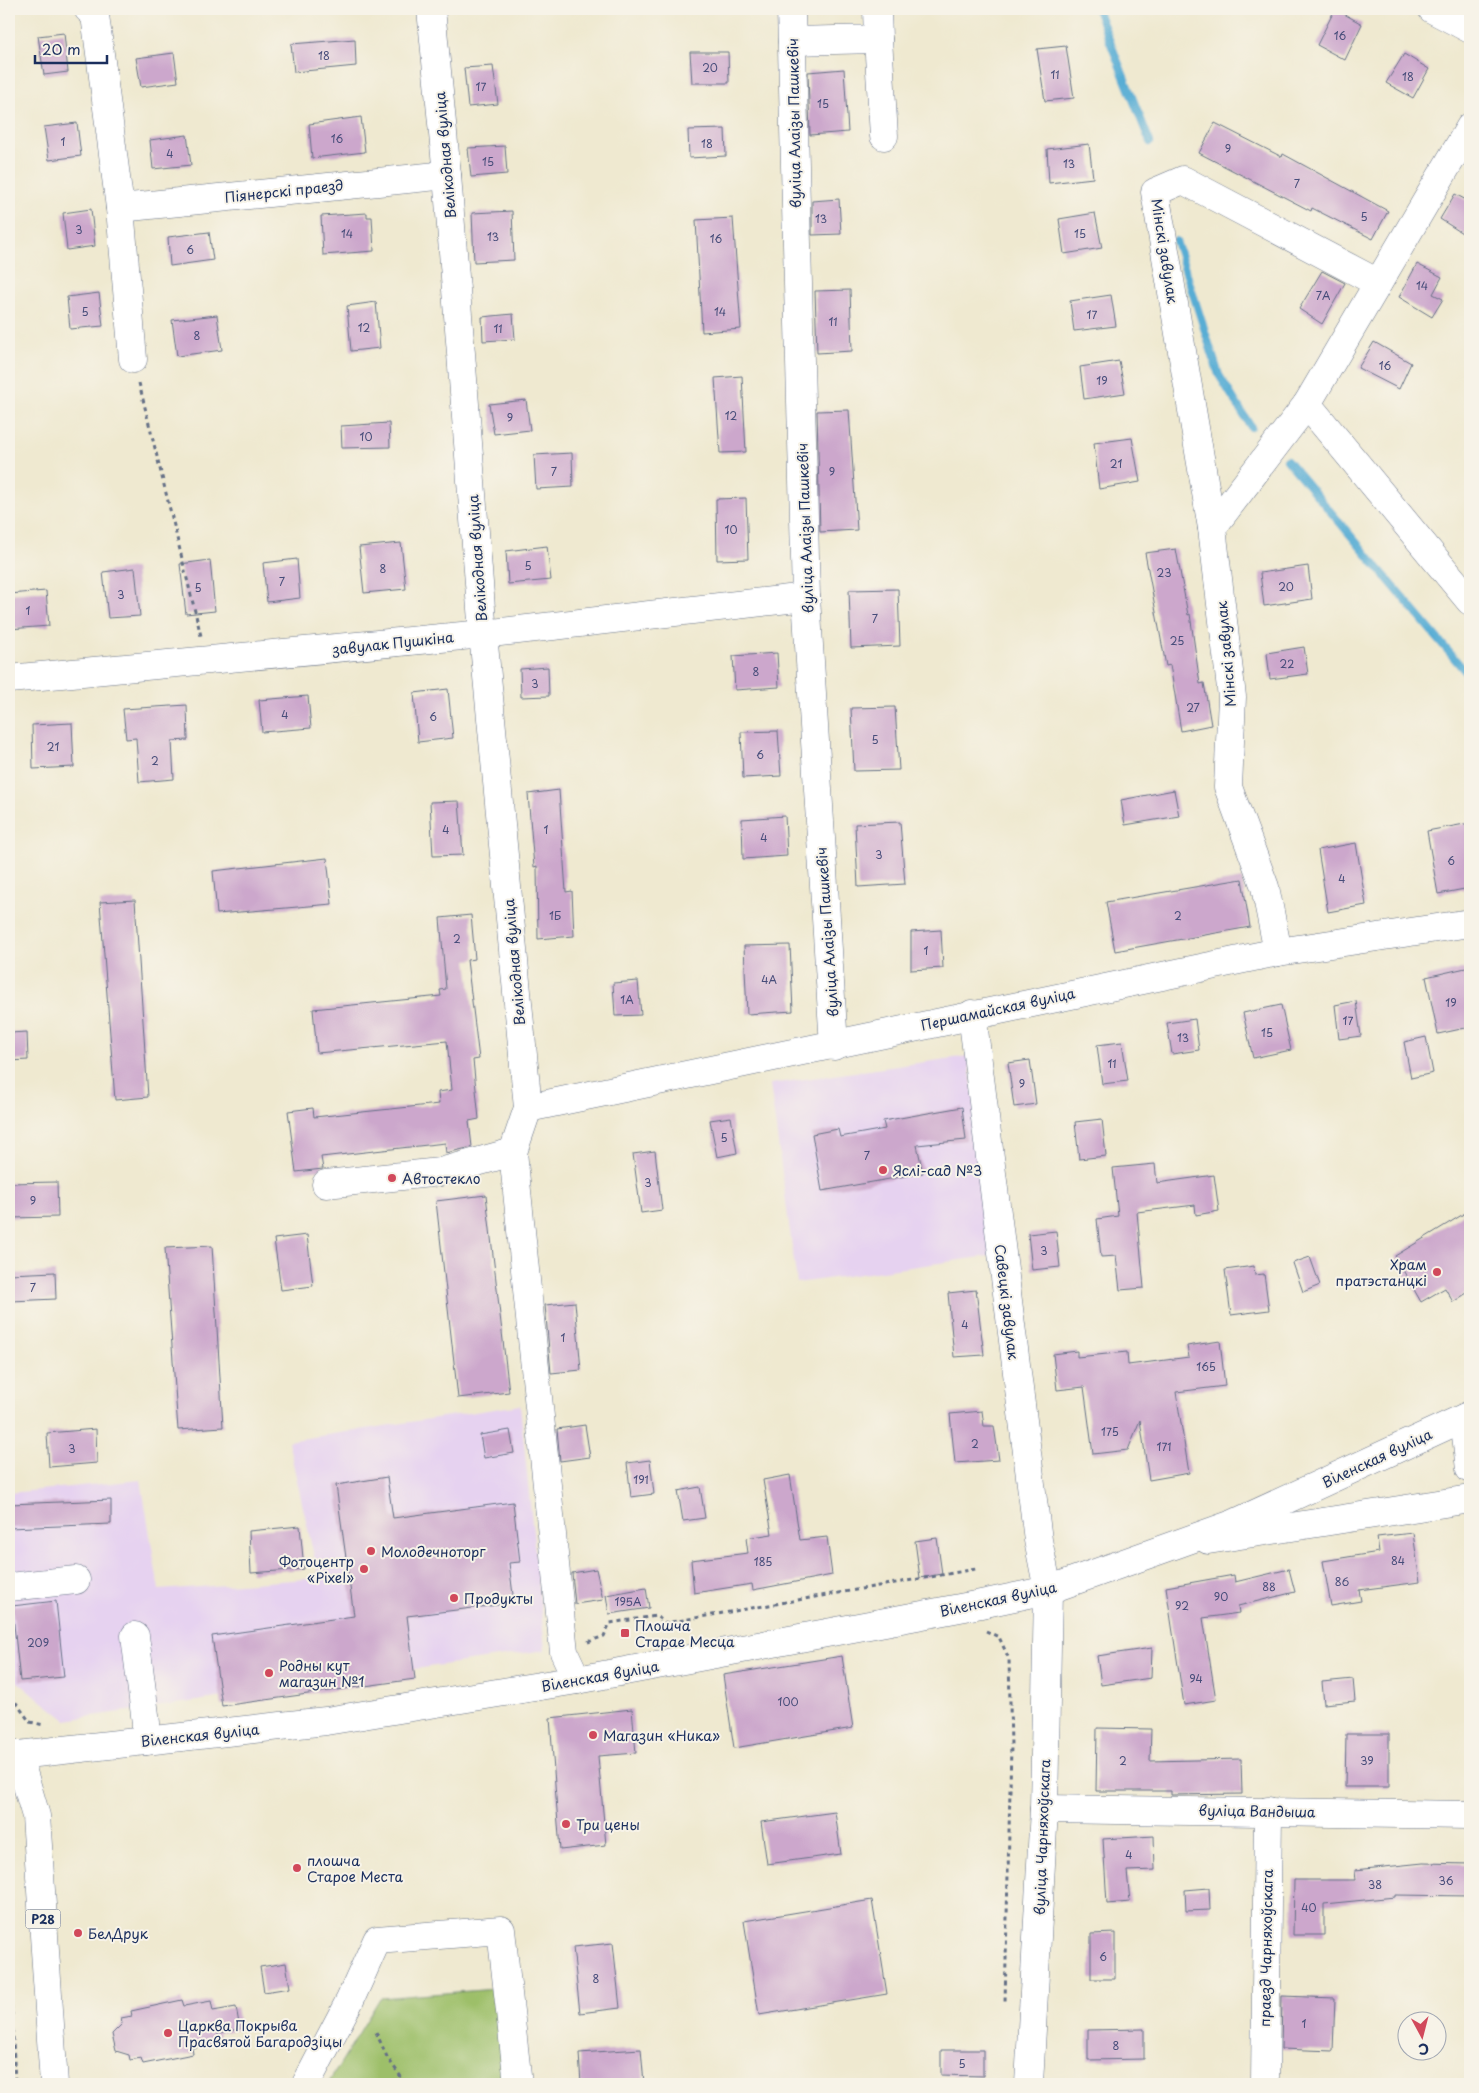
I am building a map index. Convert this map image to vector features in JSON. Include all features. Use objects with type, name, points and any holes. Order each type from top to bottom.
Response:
[{"type":"street","points":[[88,9],[95,15],[120,208],[133,359]]},
{"type":"street","name":"Велікодная вуліца","points":[[431,9],[448,175],[483,634],[528,1108]]},
{"type":"street","name":"вуліца Алаізы Пашкевіч","points":[[791,9],[806,597],[834,1046]]},
{"type":"street","points":[[877,9],[884,136]]},
{"type":"street","points":[[1432,9],[1470,29]]},
{"type":"street","points":[[792,41],[878,39]]},
{"type":"street","points":[[1212,528],[1307,404],[1470,127]]},
{"type":"street","name":"Піянерскі праезд","points":[[120,208],[448,175]]},
{"type":"street","name":"Мінскі завулак","points":[[1278,952],[1265,887],[1228,787],[1232,698],[1212,528],[1155,192],[1183,180],[1378,282]]},
{"type":"street","points":[[1307,404],[1470,602]]},
{"type":"street","name":"завулак Пушкіна","points":[[9,679],[483,634],[806,597]]},
{"type":"street","name":"Першамайская вуліца","points":[[528,1108],[834,1046],[972,1014],[1278,952],[1470,924]]},
{"type":"street","name":"Савецкі завулак","points":[[972,1014],[1038,1540],[1048,1590]]},
{"type":"street","points":[[528,1108],[513,1152],[564,1652],[577,1680]]},
{"type":"street","points":[[326,1184],[440,1172],[513,1152]]},
{"type":"street","points":[[1467,1417],[1470,1469]]},
{"type":"street","name":"Віленская вуліца","points":[[12,1751],[146,1741],[326,1721],[577,1680],[1048,1590],[1233,1524],[1467,1417]]},
{"type":"street","name":"Віленская вуліца","points":[[1172,1546],[1470,1499]]},
{"type":"street","points":[[9,1586],[76,1580]]},
{"type":"street","name":"вуліца Чарняхоўскага","points":[[1030,2084],[1044,1809],[1048,1590]]},
{"type":"street","points":[[135,1636],[146,1723],[146,1741]]},
{"type":"street","name":"Р28","points":[[12,1751],[36,1816],[54,2084]]},
{"type":"street","name":"вуліца Вандыша","points":[[1044,1809],[1470,1815]]},
{"type":"street","name":"праезд Чарняхоўскага","points":[[1265,2084],[1268,1811]]},
{"type":"street","points":[[306,2084],[350,2000],[377,1940],[501,1930],[518,2084]]},
{"type":"path","points":[[133,359],[208,661]]},
{"type":"path","points":[[564,1652],[604,1636],[610,1623],[656,1616],[666,1623],[976,1569]]},
{"type":"path","points":[[984,1630],[999,1637],[1009,1659],[1011,1746],[1005,2005]]},
{"type":"path","points":[[11,1696],[30,1722],[46,1725]]},
{"type":"path","points":[[9,1949],[15,2084]]},
{"type":"path","points":[[376,2032],[387,2057],[406,2084]]},
{"type":"shaded area","name":"Яслі-сад №3","points":[[968,1056],[996,1255],[797,1283],[770,1084]]},
{"type":"shaded area","points":[[520,1405],[545,1650],[66,1720],[9,1675],[9,1493],[141,1480],[159,1590],[319,1578],[288,1441]]},
{"type":"green space","points":[[495,1989],[505,2084],[328,2084],[380,1998]]},
{"type":"building","points":[[1335,9],[1362,24],[1345,60],[1317,45]]},
{"type":"building","points":[[64,33],[68,72],[44,75],[38,36]]},
{"type":"building","points":[[355,39],[356,66],[294,72],[291,44]]},
{"type":"building","points":[[1066,46],[1074,98],[1045,101],[1037,49]]},
{"type":"building","points":[[690,52],[728,52],[729,83],[692,83]]},
{"type":"building","points":[[174,53],[178,82],[141,87],[136,58]]},
{"type":"building","points":[[1404,54],[1429,69],[1413,98],[1386,83]]},
{"type":"building","points":[[493,66],[498,104],[468,107],[464,68]]},
{"type":"building","points":[[844,69],[848,132],[810,135],[808,72]]},
{"type":"building","points":[[361,117],[365,152],[312,158],[309,124]]},
{"type":"building","points":[[77,123],[81,156],[49,160],[44,127]]},
{"type":"building","points":[[1215,123],[1282,157],[1283,154],[1388,211],[1373,239],[1312,208],[1311,211],[1199,153]]},
{"type":"building","points":[[725,129],[726,156],[689,158],[688,130]]},
{"type":"building","points":[[187,135],[191,165],[153,169],[150,140]]},
{"type":"building","points":[[1089,144],[1093,178],[1049,183],[1047,149]]},
{"type":"building","points":[[505,146],[507,174],[471,177],[468,148]]},
{"type":"building","points":[[1455,194],[1470,202],[1470,238],[1440,219]]},
{"type":"building","points":[[839,199],[841,234],[812,235],[812,201]]},
{"type":"building","points":[[91,209],[95,246],[67,250],[63,213]]},
{"type":"building","points":[[512,211],[514,260],[474,262],[472,213]]},
{"type":"building","points":[[367,213],[367,217],[372,217],[374,251],[323,255],[321,216]]},
{"type":"building","points":[[1095,213],[1102,248],[1064,254],[1059,219]]},
{"type":"building","points":[[733,218],[741,329],[702,332],[696,220]]},
{"type":"building","points":[[209,232],[213,260],[170,266],[168,237]]},
{"type":"building","points":[[1417,264],[1442,277],[1433,294],[1443,299],[1432,317],[1399,297]]},
{"type":"building","points":[[1322,271],[1345,283],[1322,324],[1299,309]]},
{"type":"building","points":[[850,290],[852,351],[817,353],[815,291]]},
{"type":"building","points":[[99,293],[103,326],[70,329],[67,297]]},
{"type":"building","points":[[1111,295],[1116,326],[1074,331],[1070,301]]},
{"type":"building","points":[[376,302],[380,348],[351,351],[347,306]]},
{"type":"building","points":[[513,314],[515,339],[483,341],[482,317]]},
{"type":"building","points":[[217,315],[222,350],[177,356],[172,320]]},
{"type":"building","points":[[1374,342],[1411,363],[1399,389],[1358,368]]},
{"type":"building","points":[[1119,361],[1125,393],[1084,399],[1080,367]]},
{"type":"building","points":[[742,376],[746,452],[720,453],[715,378]]},
{"type":"building","points":[[526,400],[530,430],[494,434],[489,404]]},
{"type":"building","points":[[849,410],[857,530],[820,532],[817,411]]},
{"type":"building","points":[[389,423],[390,447],[342,448],[341,426]]},
{"type":"building","points":[[1132,438],[1140,482],[1099,489],[1094,443]]},
{"type":"building","points":[[572,453],[573,487],[536,489],[534,455]]},
{"type":"building","points":[[746,498],[748,559],[717,560],[716,499]]},
{"type":"building","points":[[401,543],[406,589],[364,593],[359,547]]},
{"type":"building","points":[[547,546],[551,580],[508,584],[506,551]]},
{"type":"building","points":[[1176,549],[1188,615],[1190,614],[1200,684],[1204,683],[1211,725],[1181,731],[1170,665],[1166,666],[1145,553]]},
{"type":"building","points":[[297,559],[300,598],[267,602],[263,563]]},
{"type":"building","points":[[210,560],[215,611],[186,614],[180,564]]},
{"type":"building","points":[[1308,566],[1312,599],[1264,606],[1260,573]]},
{"type":"building","points":[[135,568],[140,616],[108,618],[103,572]]},
{"type":"building","points":[[898,589],[900,646],[851,648],[849,590]]},
{"type":"building","points":[[46,591],[49,626],[9,629],[9,594]]},
{"type":"building","points":[[1304,647],[1308,674],[1270,679],[1267,653]]},
{"type":"building","points":[[777,653],[779,687],[735,690],[733,656]]},
{"type":"building","points":[[548,667],[549,696],[521,697],[520,669]]},
{"type":"building","points":[[448,689],[453,738],[418,742],[414,693]]},
{"type":"building","points":[[308,696],[311,728],[262,732],[259,700]]},
{"type":"building","points":[[187,705],[188,740],[172,741],[174,779],[139,782],[136,738],[126,739],[123,709]]},
{"type":"building","points":[[895,707],[899,770],[854,771],[851,708]]},
{"type":"building","points":[[72,723],[74,767],[33,769],[32,725]]},
{"type":"building","points":[[778,731],[781,776],[743,778],[741,732]]},
{"type":"building","points":[[559,790],[566,892],[572,891],[574,936],[538,939],[537,866],[534,867],[528,794]]},
{"type":"building","points":[[1174,790],[1179,816],[1125,825],[1121,800]]},
{"type":"building","points":[[459,801],[463,855],[433,856],[430,802]]},
{"type":"building","points":[[785,816],[787,856],[743,859],[742,819]]},
{"type":"building","points":[[900,822],[905,884],[858,887],[855,824]]},
{"type":"building","points":[[1470,823],[1470,888],[1438,894],[1427,831]]},
{"type":"building","points":[[1356,843],[1366,905],[1328,912],[1318,850]]},
{"type":"building","points":[[327,858],[332,904],[217,914],[213,871]]},
{"type":"building","points":[[1242,879],[1250,927],[1115,951],[1106,902]]},
{"type":"building","points":[[135,900],[148,1097],[115,1100],[100,902]]},
{"type":"building","points":[[471,915],[475,959],[467,960],[479,1059],[473,1060],[479,1119],[469,1121],[472,1147],[446,1153],[445,1143],[321,1157],[323,1169],[296,1172],[288,1111],[313,1108],[314,1117],[439,1104],[438,1092],[452,1090],[447,1041],[317,1053],[313,1009],[441,996],[440,990],[446,989],[440,918]]},
{"type":"building","points":[[941,930],[943,968],[911,970],[911,932]]},
{"type":"building","points":[[790,945],[793,1011],[747,1014],[744,946]]},
{"type":"building","points":[[1470,967],[1470,1027],[1438,1034],[1426,977]]},
{"type":"building","points":[[638,981],[641,1015],[615,1016],[613,983]]},
{"type":"building","points":[[1356,1001],[1361,1036],[1339,1039],[1335,1005]]},
{"type":"building","points":[[1281,1005],[1291,1050],[1253,1058],[1243,1013]]},
{"type":"building","points":[[1195,1019],[1199,1050],[1172,1054],[1167,1023]]},
{"type":"building","points":[[27,1032],[28,1060],[9,1061],[9,1033]]},
{"type":"building","points":[[1426,1037],[1433,1073],[1411,1078],[1404,1042]]},
{"type":"building","points":[[1122,1042],[1128,1081],[1102,1084],[1097,1045]]},
{"type":"building","points":[[1030,1060],[1036,1104],[1014,1107],[1008,1063]]},
{"type":"building","points":[[962,1107],[966,1140],[917,1145],[923,1173],[822,1191],[812,1134],[838,1129],[840,1137],[885,1129],[883,1121]]},
{"type":"building","points":[[731,1117],[737,1153],[717,1157],[710,1120]]},
{"type":"building","points":[[1102,1119],[1106,1156],[1079,1159],[1075,1122]]},
{"type":"building","points":[[655,1151],[662,1210],[641,1213],[633,1154]]},
{"type":"building","points":[[1155,1164],[1157,1183],[1214,1175],[1219,1211],[1196,1215],[1195,1205],[1137,1212],[1144,1288],[1120,1290],[1116,1256],[1101,1257],[1097,1219],[1118,1216],[1113,1168]]},
{"type":"building","points":[[57,1182],[58,1217],[9,1218],[9,1183]]},
{"type":"building","points":[[486,1195],[509,1392],[458,1398],[436,1201]]},
{"type":"building","name":"Храм пратэстанцкі","points":[[1470,1210],[1470,1291],[1453,1302],[1445,1288],[1421,1302],[1395,1256]]},
{"type":"building","points":[[1056,1231],[1060,1267],[1032,1270],[1028,1234]]},
{"type":"building","points":[[307,1235],[313,1286],[281,1290],[274,1239]]},
{"type":"building","points":[[212,1246],[223,1427],[178,1430],[165,1248]]},
{"type":"building","points":[[1310,1257],[1320,1285],[1303,1292],[1293,1263]]},
{"type":"building","points":[[1254,1266],[1255,1275],[1264,1274],[1269,1310],[1231,1315],[1225,1270]]},
{"type":"building","points":[[55,1272],[56,1299],[11,1301],[9,1274]]},
{"type":"building","points":[[976,1290],[984,1355],[954,1357],[948,1293]]},
{"type":"building","points":[[575,1302],[581,1370],[551,1373],[545,1305]]},
{"type":"building","points":[[1220,1341],[1225,1386],[1176,1392],[1189,1473],[1149,1480],[1140,1420],[1128,1450],[1093,1454],[1084,1387],[1057,1390],[1053,1354],[1077,1351],[1077,1357],[1127,1352],[1128,1365],[1189,1357],[1187,1346]]},
{"type":"building","points":[[982,1411],[984,1426],[994,1426],[999,1460],[955,1463],[950,1414]]},
{"type":"building","points":[[585,1425],[590,1457],[560,1461],[557,1429]]},
{"type":"building","points":[[96,1429],[97,1463],[49,1467],[47,1433]]},
{"type":"building","points":[[510,1430],[514,1453],[484,1458],[480,1435]]},
{"type":"building","points":[[650,1460],[654,1494],[631,1497],[627,1463]]},
{"type":"building","points":[[790,1475],[800,1540],[827,1537],[832,1575],[753,1590],[752,1584],[694,1593],[691,1560],[748,1553],[746,1538],[772,1534],[763,1480]]},
{"type":"building","name":"Молодечноторг","points":[[387,1477],[393,1518],[513,1502],[520,1562],[509,1563],[514,1603],[407,1616],[415,1679],[222,1706],[212,1636],[354,1616],[336,1485]]},
{"type":"building","points":[[700,1487],[705,1518],[683,1521],[678,1491]]},
{"type":"building","points":[[111,1500],[111,1524],[9,1528],[9,1504]]},
{"type":"building","points":[[300,1526],[304,1569],[251,1573],[249,1531]]},
{"type":"building","points":[[1413,1533],[1420,1582],[1359,1590],[1361,1601],[1331,1606],[1323,1561],[1379,1552],[1377,1537]]},
{"type":"building","points":[[937,1538],[942,1574],[920,1578],[915,1541]]},
{"type":"building","points":[[596,1569],[603,1600],[575,1604],[572,1573]]},
{"type":"building","points":[[1289,1569],[1295,1592],[1238,1606],[1239,1613],[1203,1618],[1216,1700],[1184,1705],[1166,1587],[1234,1575],[1235,1582]]},
{"type":"building","points":[[646,1588],[649,1608],[609,1614],[606,1595]]},
{"type":"building","points":[[56,1601],[64,1677],[20,1681],[12,1606]]},
{"type":"building","points":[[1152,1648],[1151,1678],[1101,1685],[1097,1656]]},
{"type":"building","points":[[842,1656],[853,1728],[734,1748],[723,1675]]},
{"type":"building","points":[[1353,1679],[1355,1701],[1324,1704],[1322,1682]]},
{"type":"building","points":[[632,1709],[636,1753],[598,1756],[606,1845],[560,1850],[550,1718]]},
{"type":"building","points":[[1097,1728],[1151,1729],[1150,1761],[1241,1759],[1242,1794],[1171,1795],[1171,1791],[1096,1791]]},
{"type":"building","points":[[1346,1734],[1389,1734],[1389,1787],[1345,1787]]},
{"type":"building","points":[[835,1812],[841,1854],[767,1864],[761,1822]]},
{"type":"building","points":[[1154,1836],[1155,1870],[1127,1871],[1130,1902],[1107,1904],[1103,1839]]},
{"type":"building","points":[[1423,1863],[1470,1864],[1470,1896],[1395,1895],[1395,1897],[1324,1904],[1324,1935],[1293,1935],[1294,1880],[1356,1880],[1355,1870]]},
{"type":"building","points":[[1209,1888],[1210,1910],[1186,1911],[1185,1890]]},
{"type":"building","points":[[872,1900],[887,1994],[759,2015],[744,1921]]},
{"type":"building","points":[[1115,1933],[1115,1979],[1091,1979],[1091,1934]]},
{"type":"building","points":[[613,1943],[620,2008],[580,2013],[573,1947]]},
{"type":"building","points":[[286,1963],[290,1988],[264,1992],[260,1967]]},
{"type":"building","points":[[1282,1996],[1335,1998],[1333,2051],[1281,2049]]},
{"type":"building","name":"Царква Покрыва Прасвятой Багародзіцы","points":[[182,2000],[184,2006],[211,2001],[213,2011],[236,2007],[240,2029],[218,2033],[220,2042],[192,2048],[193,2054],[143,2064],[141,2058],[130,2060],[129,2055],[116,2051],[112,2034],[122,2024],[121,2018],[132,2016],[131,2011]]},
{"type":"building","points":[[1144,2029],[1144,2059],[1088,2060],[1088,2030]]},
{"type":"building","points":[[641,2049],[644,2084],[581,2084],[579,2053]]},
{"type":"building","points":[[941,2050],[983,2050],[983,2076],[941,2075]]},
{"type":"waterway","points":[[1097,9],[1150,142]]},
{"type":"waterway","points":[[1176,241],[1219,375],[1251,427]]},
{"type":"waterway","points":[[1287,460],[1470,677]]},
{"type":"place","name":"Яслі-сад №3","points":[[883,1170]]},
{"type":"place","name":"Автостекло","points":[[392,1178]]},
{"type":"place","name":"Храм пратэстанцкі","points":[[1437,1272]]},
{"type":"place","name":"Молодечноторг","points":[[371,1551]]},
{"type":"place","name":"Фотоцентр «Pixel»","points":[[364,1569]]},
{"type":"place","name":"Продукты","points":[[454,1598]]},
{"type":"place","name":"Плошча Старае Месца","points":[[625,1633]]},
{"type":"place","name":"Родны кут магазин №1","points":[[269,1673]]},
{"type":"place","name":"Магазин «Ника»","points":[[593,1735]]},
{"type":"place","name":"Три цены","points":[[566,1824]]},
{"type":"place","name":"плошча Старое Места","points":[[297,1868]]},
{"type":"place","name":"БелДрук","points":[[78,1933]]},
{"type":"place","name":"Царква Покрыва Прасвятой Багародзіцы","points":[[168,2033]]}]
